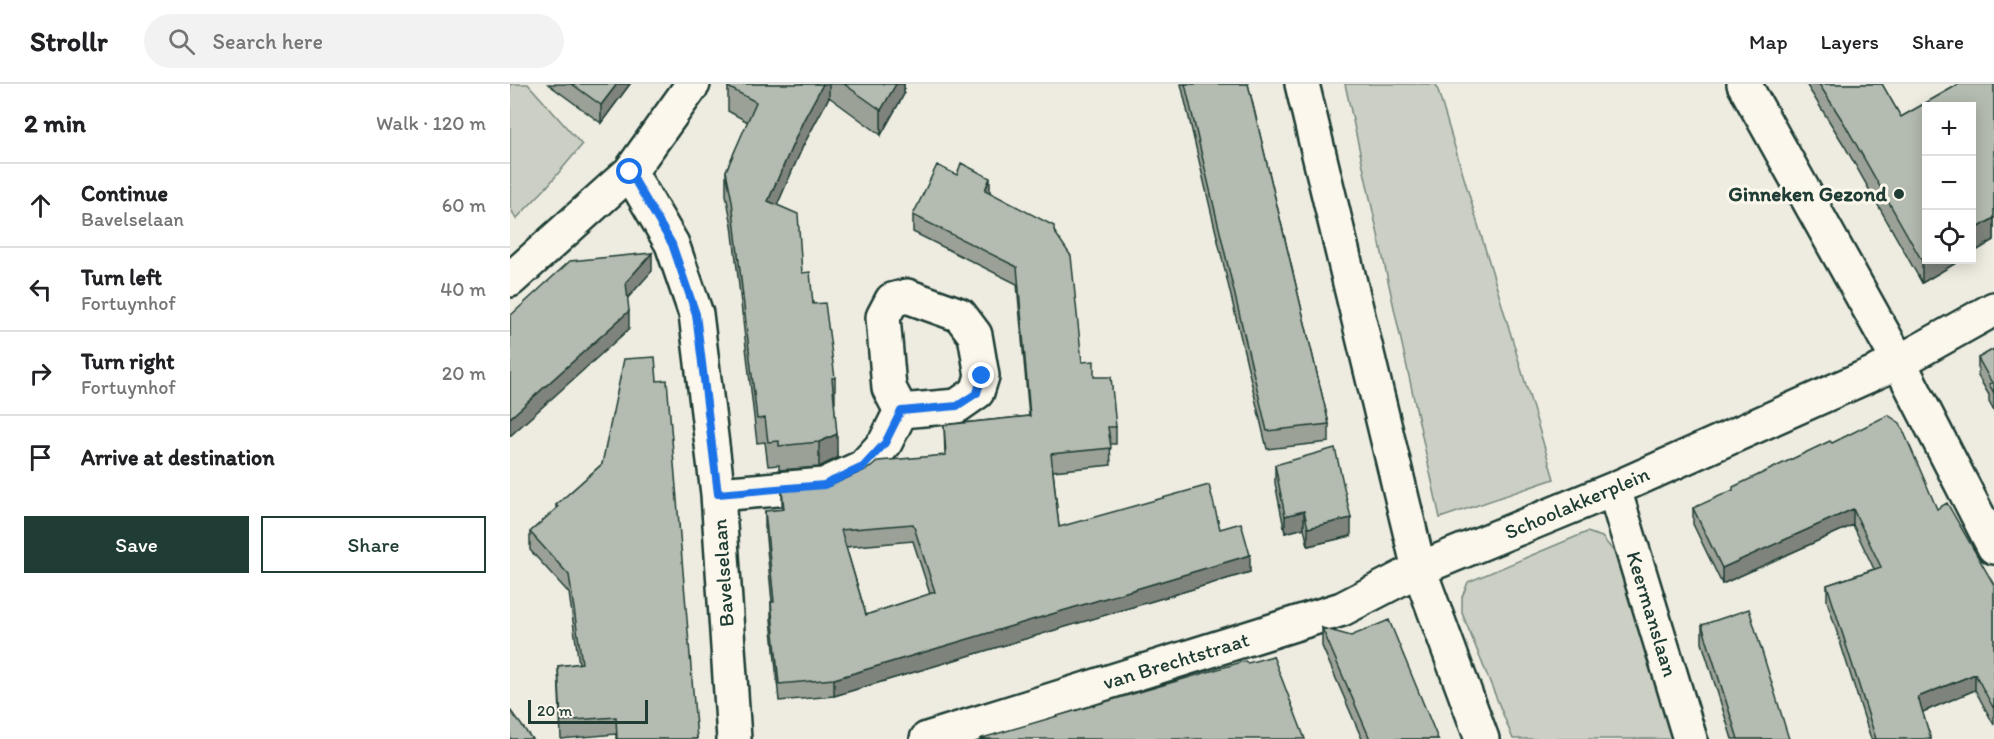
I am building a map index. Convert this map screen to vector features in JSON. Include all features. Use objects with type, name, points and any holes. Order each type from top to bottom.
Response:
[{"type":"street","points":[[516,261],[630,172],[693,84]]},
{"type":"street","points":[[1302,84],[1419,569],[1482,739]]},
{"type":"street","points":[[1744,84],[1899,362],[1994,547]]},
{"type":"street","name":"Bavelselaan","points":[[630,172],[672,244],[696,314],[718,494],[734,739]]},
{"type":"street","name":"Schoolakkerplein","points":[[1419,569],[1614,489],[1899,362],[1994,309]]},
{"type":"street","points":[[718,494],[824,485],[863,467],[885,443],[901,411]]},
{"type":"street","name":"Keermanslaan","points":[[1614,489],[1690,739]]},
{"type":"street","name":"van Brechtstraat","points":[[927,739],[1342,609],[1419,569]]},
{"type":"shaded area","points":[[510,84],[528,84],[582,145],[516,219],[510,207]]},
{"type":"shaded area","points":[[1345,84],[1436,84],[1554,479],[1440,518]]},
{"type":"shaded area","points":[[1587,532],[1602,537],[1615,553],[1673,739],[1513,739],[1462,613],[1462,597],[1468,582]]},
{"type":"building","points":[[572,84],[617,84],[601,105]]},
{"type":"building","points":[[730,84],[823,84],[803,121],[768,201],[798,214],[802,273],[810,272],[813,304],[825,303],[835,378],[832,378],[837,434],[819,442],[779,446],[779,441],[768,442],[765,418],[757,419],[732,201],[726,171],[756,102],[728,87]]},
{"type":"building","points":[[844,84],[896,84],[881,110]]},
{"type":"building","points":[[1185,84],[1248,84],[1329,424],[1267,431]]},
{"type":"building","points":[[1819,84],[1882,84],[1901,117],[1922,105],[1922,261],[1844,123]]},
{"type":"building","points":[[1959,84],[1994,84],[1994,218],[1976,229],[1976,102],[1927,102]]},
{"type":"building","points":[[961,163],[990,178],[985,190],[1054,226],[1054,231],[1071,256],[1082,362],[1094,361],[1094,377],[1111,377],[1116,427],[1108,427],[1111,448],[1051,454],[1059,527],[1209,485],[1220,529],[1241,523],[1250,555],[834,679],[779,684],[765,511],[784,509],[782,490],[831,485],[871,467],[878,461],[946,455],[944,425],[1030,416],[1017,267],[913,215],[937,165],[957,175]],"holes":[[[913,524],[935,592],[866,615],[841,530]]]},
{"type":"building","points":[[652,253],[626,282],[629,311],[510,418],[510,316],[570,261]]},
{"type":"building","points":[[1994,349],[1994,393],[1989,384],[1992,383],[1978,358]]},
{"type":"building","points":[[655,357],[657,381],[667,380],[697,739],[617,739],[616,717],[561,721],[558,666],[582,663],[569,575],[530,532],[602,464],[624,359]]},
{"type":"building","points":[[1888,415],[1900,423],[1937,509],[1947,503],[1994,585],[1994,709],[1975,674],[1918,697],[1931,739],[1876,739],[1827,585],[1881,567],[1853,509],[1722,568],[1693,508]]},
{"type":"building","points":[[1335,448],[1351,518],[1308,528],[1304,511],[1285,516],[1275,465]]},
{"type":"building","points":[[1749,609],[1789,739],[1738,739],[1702,625]]},
{"type":"building","points":[[1389,620],[1438,739],[1370,739],[1322,628],[1351,636]]},
{"type":"building","points":[[1273,656],[1305,739],[979,739],[1245,661],[1248,663]]},
{"type":"building","points":[[510,710],[532,739],[510,739]]},
{"type":"place","name":"Ginneken Gezond","points":[[1899,194]]},
{"type":"route","points":[[630,172],[672,244],[696,314],[718,494],[824,485],[863,467],[885,443],[901,411],[957,406],[977,393],[982,376]]}]
